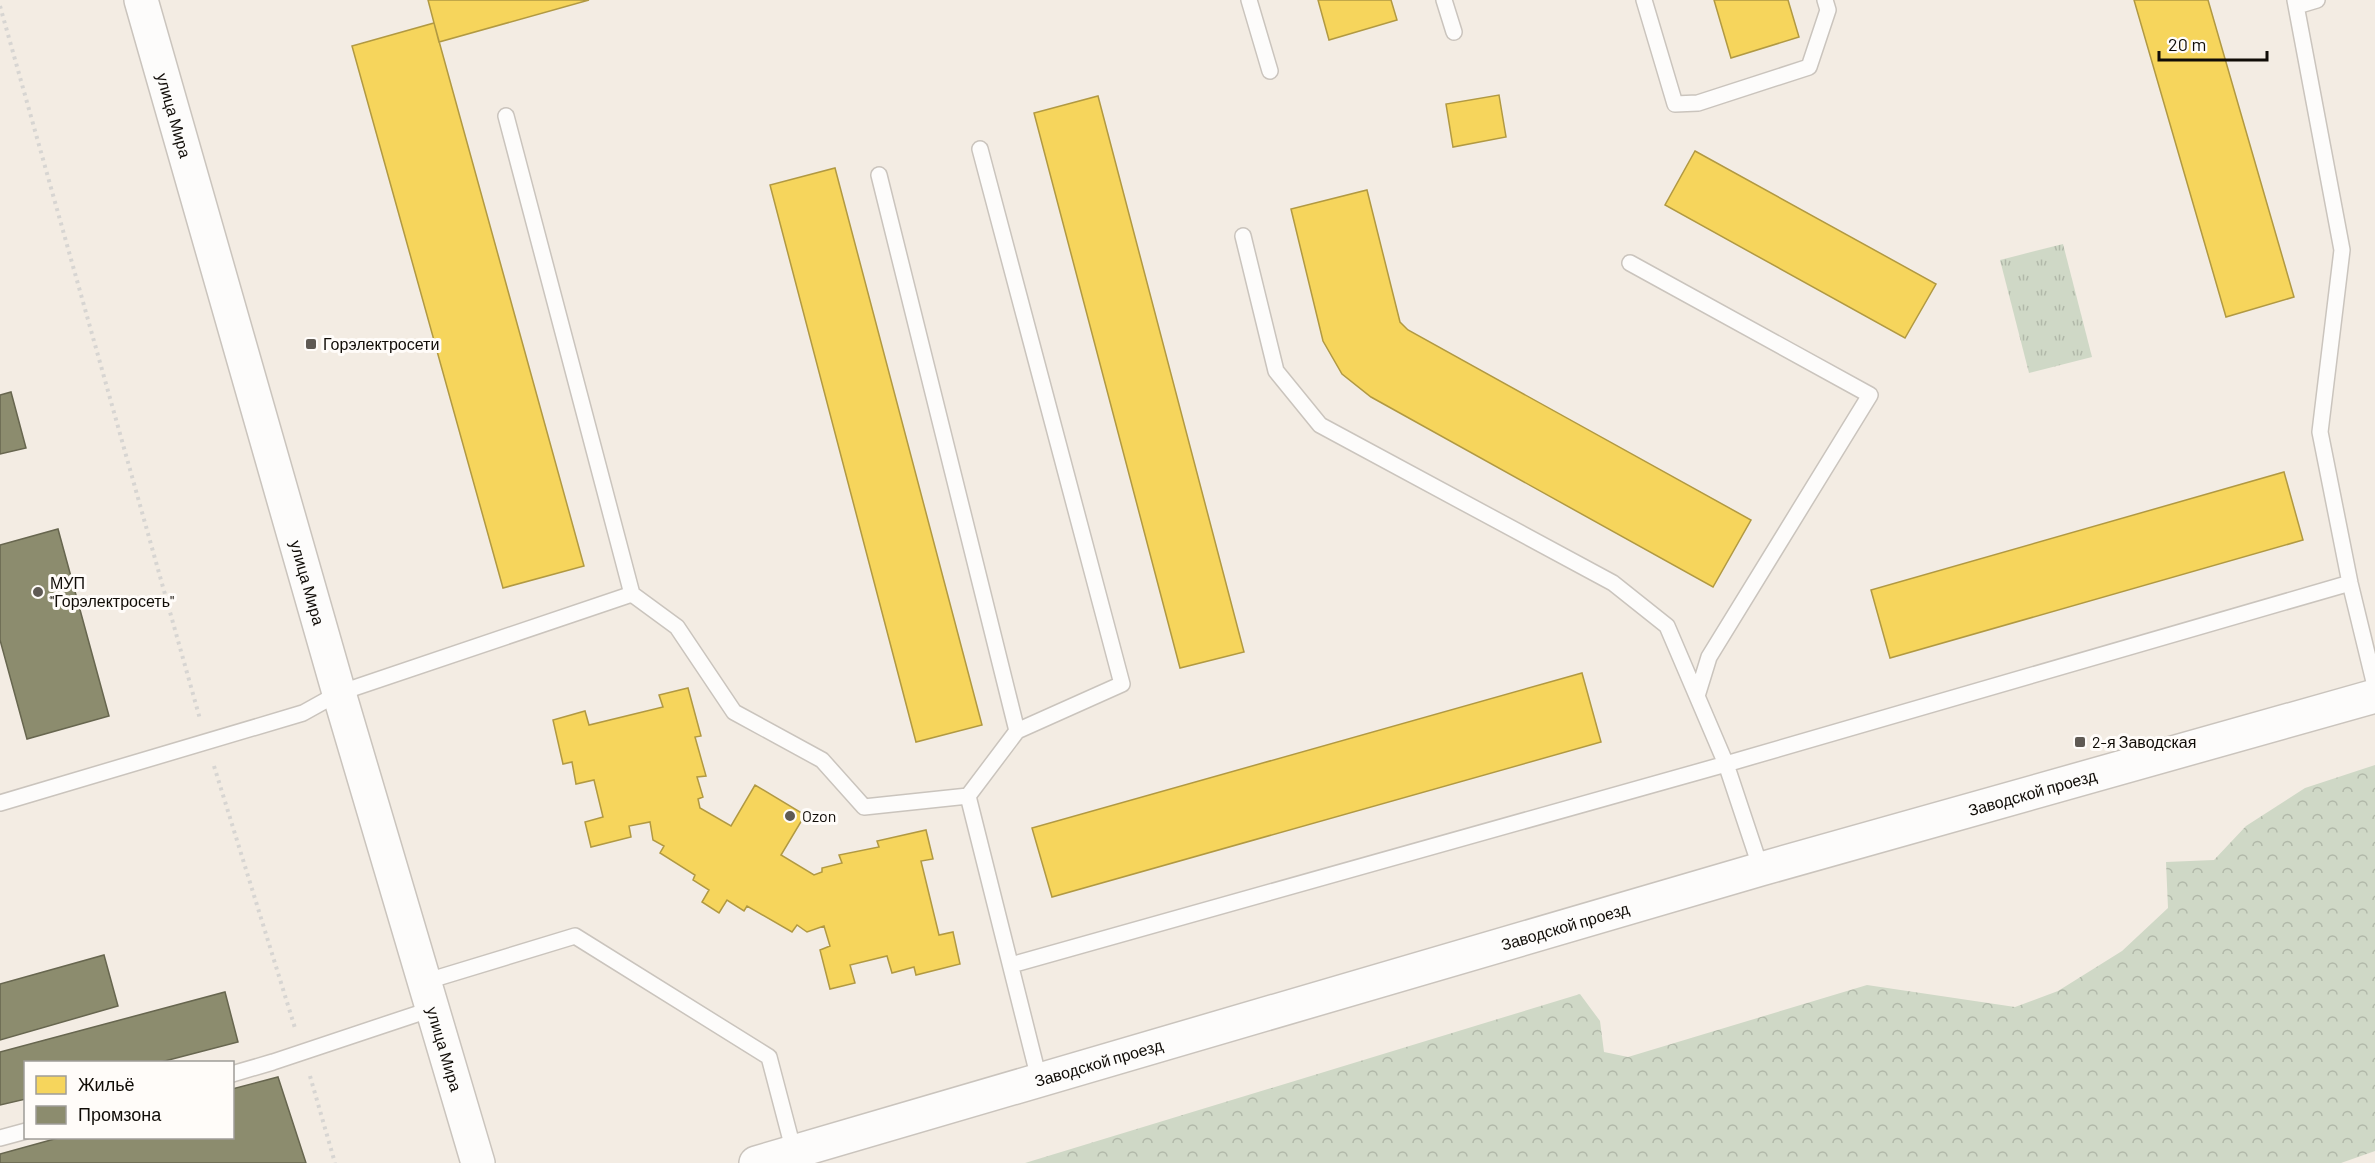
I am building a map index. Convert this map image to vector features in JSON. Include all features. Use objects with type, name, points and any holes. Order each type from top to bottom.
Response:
[{"type":"main road","name":"улица Мира","points":[[141,0],[339,693],[478,1163]]},
{"type":"main road","name":"Заводской проезд","points":[[756,1163],[1761,869],[2375,696]]},
{"type":"lane","points":[[1249,0],[1270,71]]},
{"type":"lane","points":[[1444,0],[1454,32]]},
{"type":"lane","points":[[1644,0],[1676,104],[1698,103],[1809,67],[1828,10],[1825,0]]},
{"type":"lane","points":[[2317,0],[2296,3],[2342,250],[2320,432],[2350,583],[2375,686]]},
{"type":"lane","points":[[506,116],[632,594],[677,627],[734,712],[822,760],[864,807],[968,796],[1017,731],[1122,684],[980,149]]},
{"type":"lane","points":[[879,175],[1017,731]]},
{"type":"lane","points":[[1244,236],[1276,370],[1320,425],[1612,583],[1667,626],[1726,764],[1761,869]]},
{"type":"lane","points":[[1630,263],[1870,395],[1709,657],[1697,696]]},
{"type":"lane","points":[[1011,965],[1726,764],[2350,583]]},
{"type":"lane","points":[[0,803],[303,713],[339,693],[632,594]]},
{"type":"lane","points":[[968,796],[1039,1079]]},
{"type":"lane","points":[[234,1073],[303,1052],[428,995],[575,936],[769,1057],[794,1152]]},
{"type":"lane","points":[[0,1138],[24,1132]]},
{"type":"path","points":[[0,6],[206,742],[303,1052],[335,1163]]},
{"type":"green space","points":[[2063,244],[2092,357],[2029,373],[2000,260]]},
{"type":"green space","points":[[2375,765],[2375,1151],[2341,1163],[1025,1163],[1580,994],[1600,1021],[1604,1052],[1628,1057],[1867,985],[2015,1007],[2058,991],[2122,951],[2168,908],[2166,862],[2214,860],[2246,826],[2305,788]]},
{"type":"building: Жильё","points":[[428,0],[589,0],[439,42]]},
{"type":"building: Жильё","points":[[1318,0],[1391,0],[1397,20],[1329,40]]},
{"type":"building: Жильё","points":[[1714,0],[1788,0],[1799,37],[1731,58]]},
{"type":"building: Жильё","points":[[2134,0],[2208,0],[2294,297],[2226,317]]},
{"type":"building: Жильё","points":[[434,23],[584,566],[503,588],[352,46]]},
{"type":"building: Жильё","points":[[1499,95],[1506,137],[1453,147],[1446,104]]},
{"type":"building: Жильё","points":[[1098,96],[1244,652],[1180,668],[1034,113]]},
{"type":"building: Жильё","points":[[1695,151],[1936,284],[1905,338],[1665,205]]},
{"type":"building: Жильё","points":[[835,168],[982,725],[916,742],[770,185]]},
{"type":"building: Жильё","points":[[1367,190],[1400,322],[1408,330],[1751,520],[1713,587],[1371,397],[1342,374],[1323,341],[1291,209]]},
{"type":"building: Жильё","points":[[2284,472],[2303,540],[1890,658],[1871,590]]},
{"type":"building: Жильё","points":[[1582,673],[1601,742],[1052,897],[1032,828]]},
{"type":"building: Жильё","points":[[688,688],[701,736],[695,737],[706,776],[697,777],[703,797],[698,799],[700,808],[731,826],[755,785],[805,815],[781,855],[814,875],[822,872],[822,868],[842,863],[839,855],[879,847],[877,841],[926,830],[933,859],[921,861],[939,935],[953,932],[960,964],[916,975],[914,967],[892,973],[887,956],[850,965],[855,983],[830,989],[820,950],[830,946],[824,926],[807,932],[797,925],[792,932],[747,906],[744,911],[727,900],[719,913],[702,902],[709,890],[693,880],[695,875],[660,853],[664,846],[653,840],[650,822],[629,826],[631,837],[591,847],[585,822],[603,817],[594,780],[576,784],[572,762],[563,764],[553,720],[585,711],[589,725],[663,707],[659,695]]},
{"type":"building: Промзона","points":[[11,392],[26,448],[0,454],[0,395]]},
{"type":"building: Промзона","name":"МУП \"Горэлектросеть\"","points":[[58,529],[109,716],[27,739],[0,640],[0,545]]},
{"type":"building: Промзона","points":[[104,955],[118,1006],[0,1040],[0,984]]},
{"type":"building: Промзона","points":[[225,992],[238,1042],[165,1061],[24,1061],[24,1099],[0,1105],[0,1052]]},
{"type":"building: Промзона","points":[[278,1077],[306,1163],[0,1163],[0,1154],[54,1139],[234,1139],[234,1088]]},
{"type":"place","name":"Горэлектросети","points":[[311,344]]},
{"type":"place","name":"МУП \"Горэлектросеть\"","points":[[38,592]]},
{"type":"place","name":"2-я Заводская","points":[[2080,742]]},
{"type":"place","name":"Ozon","points":[[790,816]]}]
